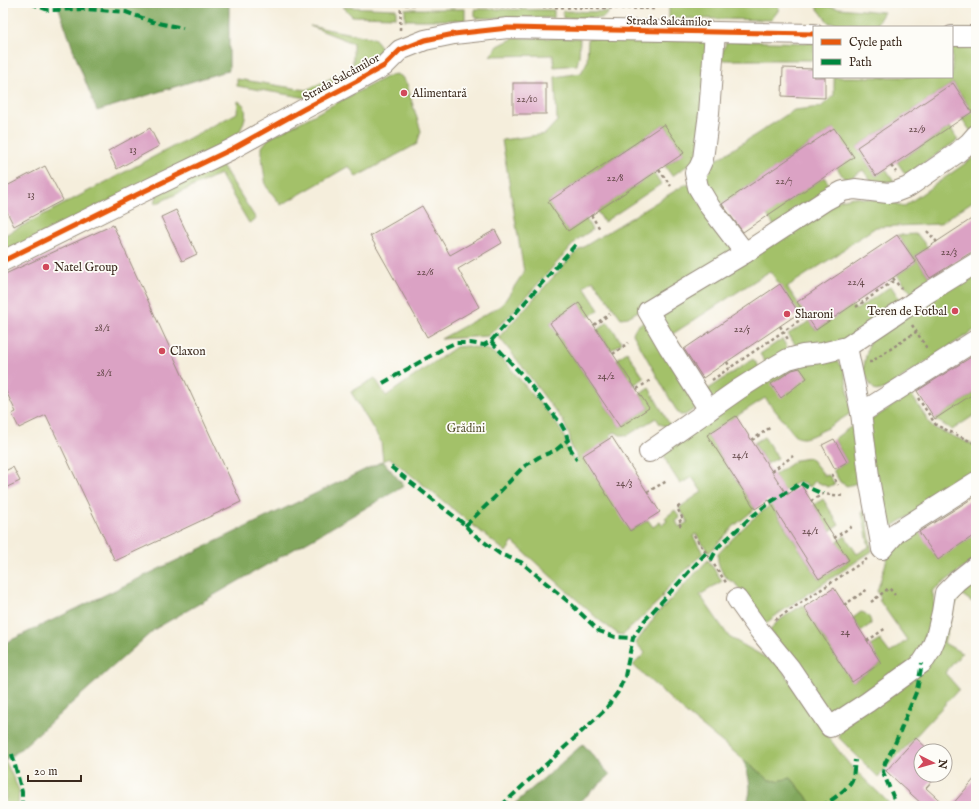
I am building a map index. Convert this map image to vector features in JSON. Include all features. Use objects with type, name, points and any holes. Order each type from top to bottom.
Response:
[{"type":"street","name":"Strada Salcâmilor","points":[[3,260],[232,149],[384,66],[400,50],[425,40],[454,34],[508,28],[813,34]]},
{"type":"street","points":[[715,32],[703,159],[695,173],[698,187],[707,202],[744,253]]},
{"type":"street","points":[[953,36],[976,36]]},
{"type":"street","points":[[709,410],[669,347],[648,310],[744,253],[826,200],[843,191],[855,189],[888,193],[896,192],[908,187],[957,153],[976,135]]},
{"type":"street","points":[[649,452],[738,389],[768,370],[788,360],[803,355],[822,353],[848,355],[929,292],[976,263]]},
{"type":"street","points":[[861,413],[976,340]]},
{"type":"street","points":[[848,355],[861,413],[870,484],[882,549]]},
{"type":"street","points":[[882,549],[897,532],[976,482]]},
{"type":"street","points":[[737,599],[759,630],[790,668],[830,727],[922,663],[932,649],[936,637],[945,593],[976,566]]},
{"type":"path","points":[[327,3],[656,9]]},
{"type":"path","points":[[400,50],[401,4]]},
{"type":"path","points":[[659,170],[670,186]]},
{"type":"path","points":[[591,215],[600,229]]},
{"type":"path","points":[[927,231],[936,242]]},
{"type":"path","points":[[856,307],[895,280]]},
{"type":"path","points":[[594,325],[610,314]]},
{"type":"path","points":[[696,390],[803,318]]},
{"type":"path","points":[[912,325],[929,351]]},
{"type":"path","points":[[780,326],[783,332]]},
{"type":"path","points":[[848,355],[871,362],[916,332]]},
{"type":"path","points":[[613,354],[628,343]]},
{"type":"path","points":[[727,362],[730,368]]},
{"type":"path","points":[[637,389],[652,379]]},
{"type":"path","points":[[908,383],[936,425],[976,444]]},
{"type":"path","points":[[752,440],[771,426]]},
{"type":"path","points":[[772,471],[793,456]]},
{"type":"path","points":[[832,474],[838,485]]},
{"type":"path","points":[[647,492],[667,481]]},
{"type":"path","points":[[811,501],[823,494],[844,496]]},
{"type":"path","points":[[681,526],[678,522],[683,519],[677,508],[682,505]]},
{"type":"path","points":[[834,538],[854,526]]},
{"type":"path","points":[[694,535],[737,599]]},
{"type":"path","points":[[779,618],[882,549]]},
{"type":"path","points":[[871,602],[889,588],[895,595]]},
{"type":"path","points":[[844,605],[868,589]]},
{"type":"path","points":[[867,640],[886,628]]},
{"type":"green space","points":[[57,3],[229,3],[229,70],[97,111]]},
{"type":"green space","points":[[669,3],[779,3],[778,11],[771,20],[669,18]]},
{"type":"green space","points":[[814,4],[884,12],[876,25],[829,23]]},
{"type":"green space","points":[[343,7],[396,9],[396,17],[352,16]]},
{"type":"green space","points":[[405,9],[465,9],[465,20],[405,20]]},
{"type":"green space","points":[[475,9],[554,10],[554,18],[475,18]]},
{"type":"green space","points":[[563,11],[609,12],[603,18],[563,18]]},
{"type":"green space","points":[[310,26],[374,38],[382,50],[382,55],[377,60],[307,98],[237,86],[237,79],[306,90],[353,68],[353,43]]},
{"type":"green space","points":[[514,38],[580,38],[577,65],[554,67],[553,55],[490,56],[498,46]]},
{"type":"green space","points":[[588,38],[710,40],[697,159],[672,176],[665,166],[684,153],[664,124],[548,202],[568,231],[586,219],[592,230],[578,239],[511,314],[488,336],[441,339],[502,305],[524,272],[502,140],[545,134],[557,121],[555,77],[581,73],[587,62]]},
{"type":"green space","points":[[727,41],[813,43],[813,60],[719,60]]},
{"type":"green space","points":[[953,46],[976,46],[976,128],[972,133],[962,119],[972,111],[953,83],[857,147],[876,176],[886,169],[894,181],[889,184],[872,183],[863,170],[846,181],[837,168],[834,128],[719,206],[703,187],[704,169],[710,164],[794,110],[821,107],[834,95],[834,78],[953,78]]},
{"type":"green space","points":[[396,74],[401,76],[407,84],[421,131],[417,144],[356,177],[349,166],[281,205],[266,186],[262,159],[262,147],[268,139],[386,77]]},
{"type":"green space","points":[[238,101],[245,108],[246,113],[241,129],[236,138],[3,253],[3,236],[237,113]]},
{"type":"green space","points":[[950,127],[958,140],[906,175],[897,162]]},
{"type":"green space","points":[[976,142],[976,199],[939,224],[876,227],[787,287],[803,310],[799,313],[770,271],[671,335],[663,318],[661,309],[828,203],[853,197],[893,202],[903,207],[973,158],[971,148]]},
{"type":"green space","points":[[220,162],[256,219],[249,223],[220,174],[155,204],[157,194]]},
{"type":"green space","points":[[654,173],[661,184],[604,222],[597,211]]},
{"type":"green space","points":[[824,177],[832,188],[775,227],[767,215]]},
{"type":"green space","name":"Grădini","points":[[686,184],[689,185],[737,253],[628,317],[621,318],[593,280],[584,287],[599,310],[588,317],[579,303],[550,323],[620,427],[649,408],[640,394],[649,388],[670,425],[667,427],[660,424],[656,418],[628,435],[620,435],[615,432],[610,435],[612,437],[630,531],[648,520],[653,527],[660,522],[662,525],[667,521],[665,518],[675,510],[680,518],[676,521],[679,527],[688,522],[679,508],[702,492],[692,477],[680,484],[665,459],[664,450],[788,363],[827,358],[837,360],[844,369],[852,412],[818,433],[806,438],[801,438],[794,434],[765,398],[707,435],[755,509],[734,526],[709,553],[696,534],[693,536],[703,553],[663,593],[662,598],[623,635],[618,634],[599,620],[513,542],[506,552],[390,458],[383,461],[381,442],[351,392],[375,378],[386,396],[456,347],[467,346],[489,350],[505,362],[549,414],[564,436],[568,450],[575,461],[578,458],[572,449],[570,437],[563,421],[499,337],[577,251]]},
{"type":"green space","points":[[917,234],[928,248],[915,256],[933,283],[914,296],[897,275],[916,262],[897,235]]},
{"type":"green space","points":[[976,269],[976,329],[886,388],[876,391],[871,386],[863,370],[870,338]]},
{"type":"green space","points":[[891,286],[902,303],[843,342],[818,349],[796,346],[788,334],[810,321],[816,330],[852,305],[856,310]]},
{"type":"green space","points":[[608,322],[622,343],[611,350],[597,330]]},
{"type":"green space","points":[[646,322],[699,406],[685,415],[680,415],[675,408],[633,334],[637,326]]},
{"type":"green space","points":[[782,339],[788,349],[766,363],[760,354]]},
{"type":"green space","points":[[627,352],[644,378],[634,385],[617,359]]},
{"type":"green space","points":[[753,359],[760,368],[714,399],[707,390]]},
{"type":"green space","points":[[976,392],[976,414],[952,430],[935,419]]},
{"type":"green space","points":[[911,394],[932,427],[976,446],[976,475],[883,532],[865,424]]},
{"type":"green space","points":[[856,423],[861,480],[847,486],[840,482],[833,470],[847,462],[834,439]]},
{"type":"green space","points":[[764,437],[778,458],[767,464],[754,443]]},
{"type":"green space","points":[[809,458],[825,476],[829,475],[835,484],[828,487],[815,481],[810,487],[799,481],[784,491],[774,475],[796,460]]},
{"type":"green space","points":[[383,461],[404,486],[155,629],[16,753],[5,760],[3,756],[3,644]]},
{"type":"green space","points":[[823,499],[839,525],[830,531],[814,505]]},
{"type":"green space","points":[[771,505],[819,579],[849,560],[837,542],[845,536],[857,554],[869,547],[862,513],[865,509],[872,551],[766,623],[734,582],[729,580],[724,574],[720,568],[718,554],[743,528]]},
{"type":"green space","points":[[916,527],[938,559],[976,534],[976,559],[932,591],[935,602],[922,654],[834,714],[828,711],[770,631],[775,624],[803,605],[852,682],[881,663],[870,646],[880,640],[890,653],[907,640],[879,600],[881,599],[877,591],[890,550]]},
{"type":"green space","points":[[708,560],[722,581],[700,595],[729,637],[779,665],[825,733],[849,764],[892,806],[813,806],[791,778],[777,781],[769,780],[688,715],[633,665],[645,653],[636,643],[656,615]]},
{"type":"green space","points":[[976,574],[976,600],[972,602],[961,594],[954,607],[944,643],[962,653],[945,673],[959,689],[878,777],[839,738],[839,727],[928,666],[951,604],[957,592]]},
{"type":"green space","points":[[861,612],[868,616],[871,624],[861,631],[853,618]]},
{"type":"green space","points":[[583,744],[610,775],[575,806],[512,806]]},
{"type":"green space","points":[[3,756],[19,790],[18,806],[5,806],[6,793],[3,788]]},
{"type":"green space","points":[[744,760],[769,780],[777,781],[791,778],[813,806],[744,806],[749,795],[750,784]]},
{"type":"building","points":[[783,68],[813,69],[813,78],[825,78],[825,98],[782,96]]},
{"type":"building","points":[[513,83],[546,83],[546,114],[513,114]]},
{"type":"building","points":[[953,83],[972,112],[876,176],[857,147]]},
{"type":"building","points":[[664,124],[684,153],[568,231],[548,202]]},
{"type":"building","points":[[150,128],[159,146],[117,169],[108,151]]},
{"type":"building","points":[[834,128],[854,157],[743,232],[722,204]]},
{"type":"building","points":[[45,166],[63,200],[14,226],[3,204],[3,188]]},
{"type":"building","points":[[422,206],[450,255],[495,230],[502,243],[458,269],[479,307],[427,337],[370,236]]},
{"type":"building","points":[[176,210],[197,254],[182,261],[161,217]]},
{"type":"building","points":[[976,216],[976,252],[970,253],[930,278],[915,256]]},
{"type":"building","points":[[113,225],[241,502],[115,561],[46,415],[19,428],[12,414],[16,412],[3,385],[3,275]]},
{"type":"building","points":[[897,235],[916,262],[816,330],[797,302]]},
{"type":"building","points":[[780,284],[799,313],[703,378],[684,349]]},
{"type":"building","points":[[579,303],[649,408],[620,427],[550,323]]},
{"type":"building","points":[[976,354],[976,392],[935,419],[917,391]]},
{"type":"building","points":[[800,368],[807,378],[781,398],[771,384],[792,370]]},
{"type":"building","points":[[736,416],[787,495],[801,485],[849,560],[819,579],[769,500],[755,509],[707,435]]},
{"type":"building","points":[[612,437],[660,512],[630,531],[582,456]]},
{"type":"building","points":[[834,439],[847,462],[835,469],[822,445]]},
{"type":"building","points":[[13,467],[20,481],[3,489],[3,472]]},
{"type":"building","points":[[976,496],[976,534],[938,560],[919,532]]},
{"type":"building","points":[[834,588],[881,663],[852,682],[804,607]]},
{"type":"building","points":[[916,738],[921,743],[913,743],[913,783],[931,783],[926,788],[946,806],[924,806],[886,771]]},
{"type":"building","points":[[976,777],[976,806],[951,806]]},
{"type":"marked path","points":[[30,3],[48,10],[86,9],[126,12],[153,22],[183,28]]},
{"type":"marked path","points":[[383,383],[455,343],[484,345],[491,341],[577,243]]},
{"type":"marked path","points":[[491,341],[524,377],[561,424],[566,433],[570,448],[577,460]]},
{"type":"marked path","points":[[465,526],[523,467],[539,457],[556,450],[568,440]]},
{"type":"marked path","points":[[391,467],[500,554],[521,562],[571,604],[599,631],[615,637],[633,638]]},
{"type":"marked path","points":[[711,560],[718,547],[750,518],[769,503],[801,483],[823,494]]},
{"type":"marked path","points":[[501,806],[605,710],[618,692],[625,676],[633,638],[644,621],[706,553]]},
{"type":"marked path","points":[[894,799],[883,772],[885,763],[894,746],[917,690],[922,663]]},
{"type":"marked path","points":[[12,754],[22,792],[22,806]]},
{"type":"marked path","points":[[820,806],[838,795],[847,787],[852,780],[855,760]]},
{"type":"cycle path","points":[[3,261],[232,149],[384,66],[400,50],[425,40],[454,34],[508,28],[813,34]]},
{"type":"place","name":"Alimentară","points":[[404,93]]},
{"type":"place","name":"Natel Group","points":[[46,267]]},
{"type":"place","name":"Teren de Fotbal","points":[[955,311]]},
{"type":"place","name":"Sharoni","points":[[787,314]]},
{"type":"place","name":"Claxon","points":[[162,351]]}]
